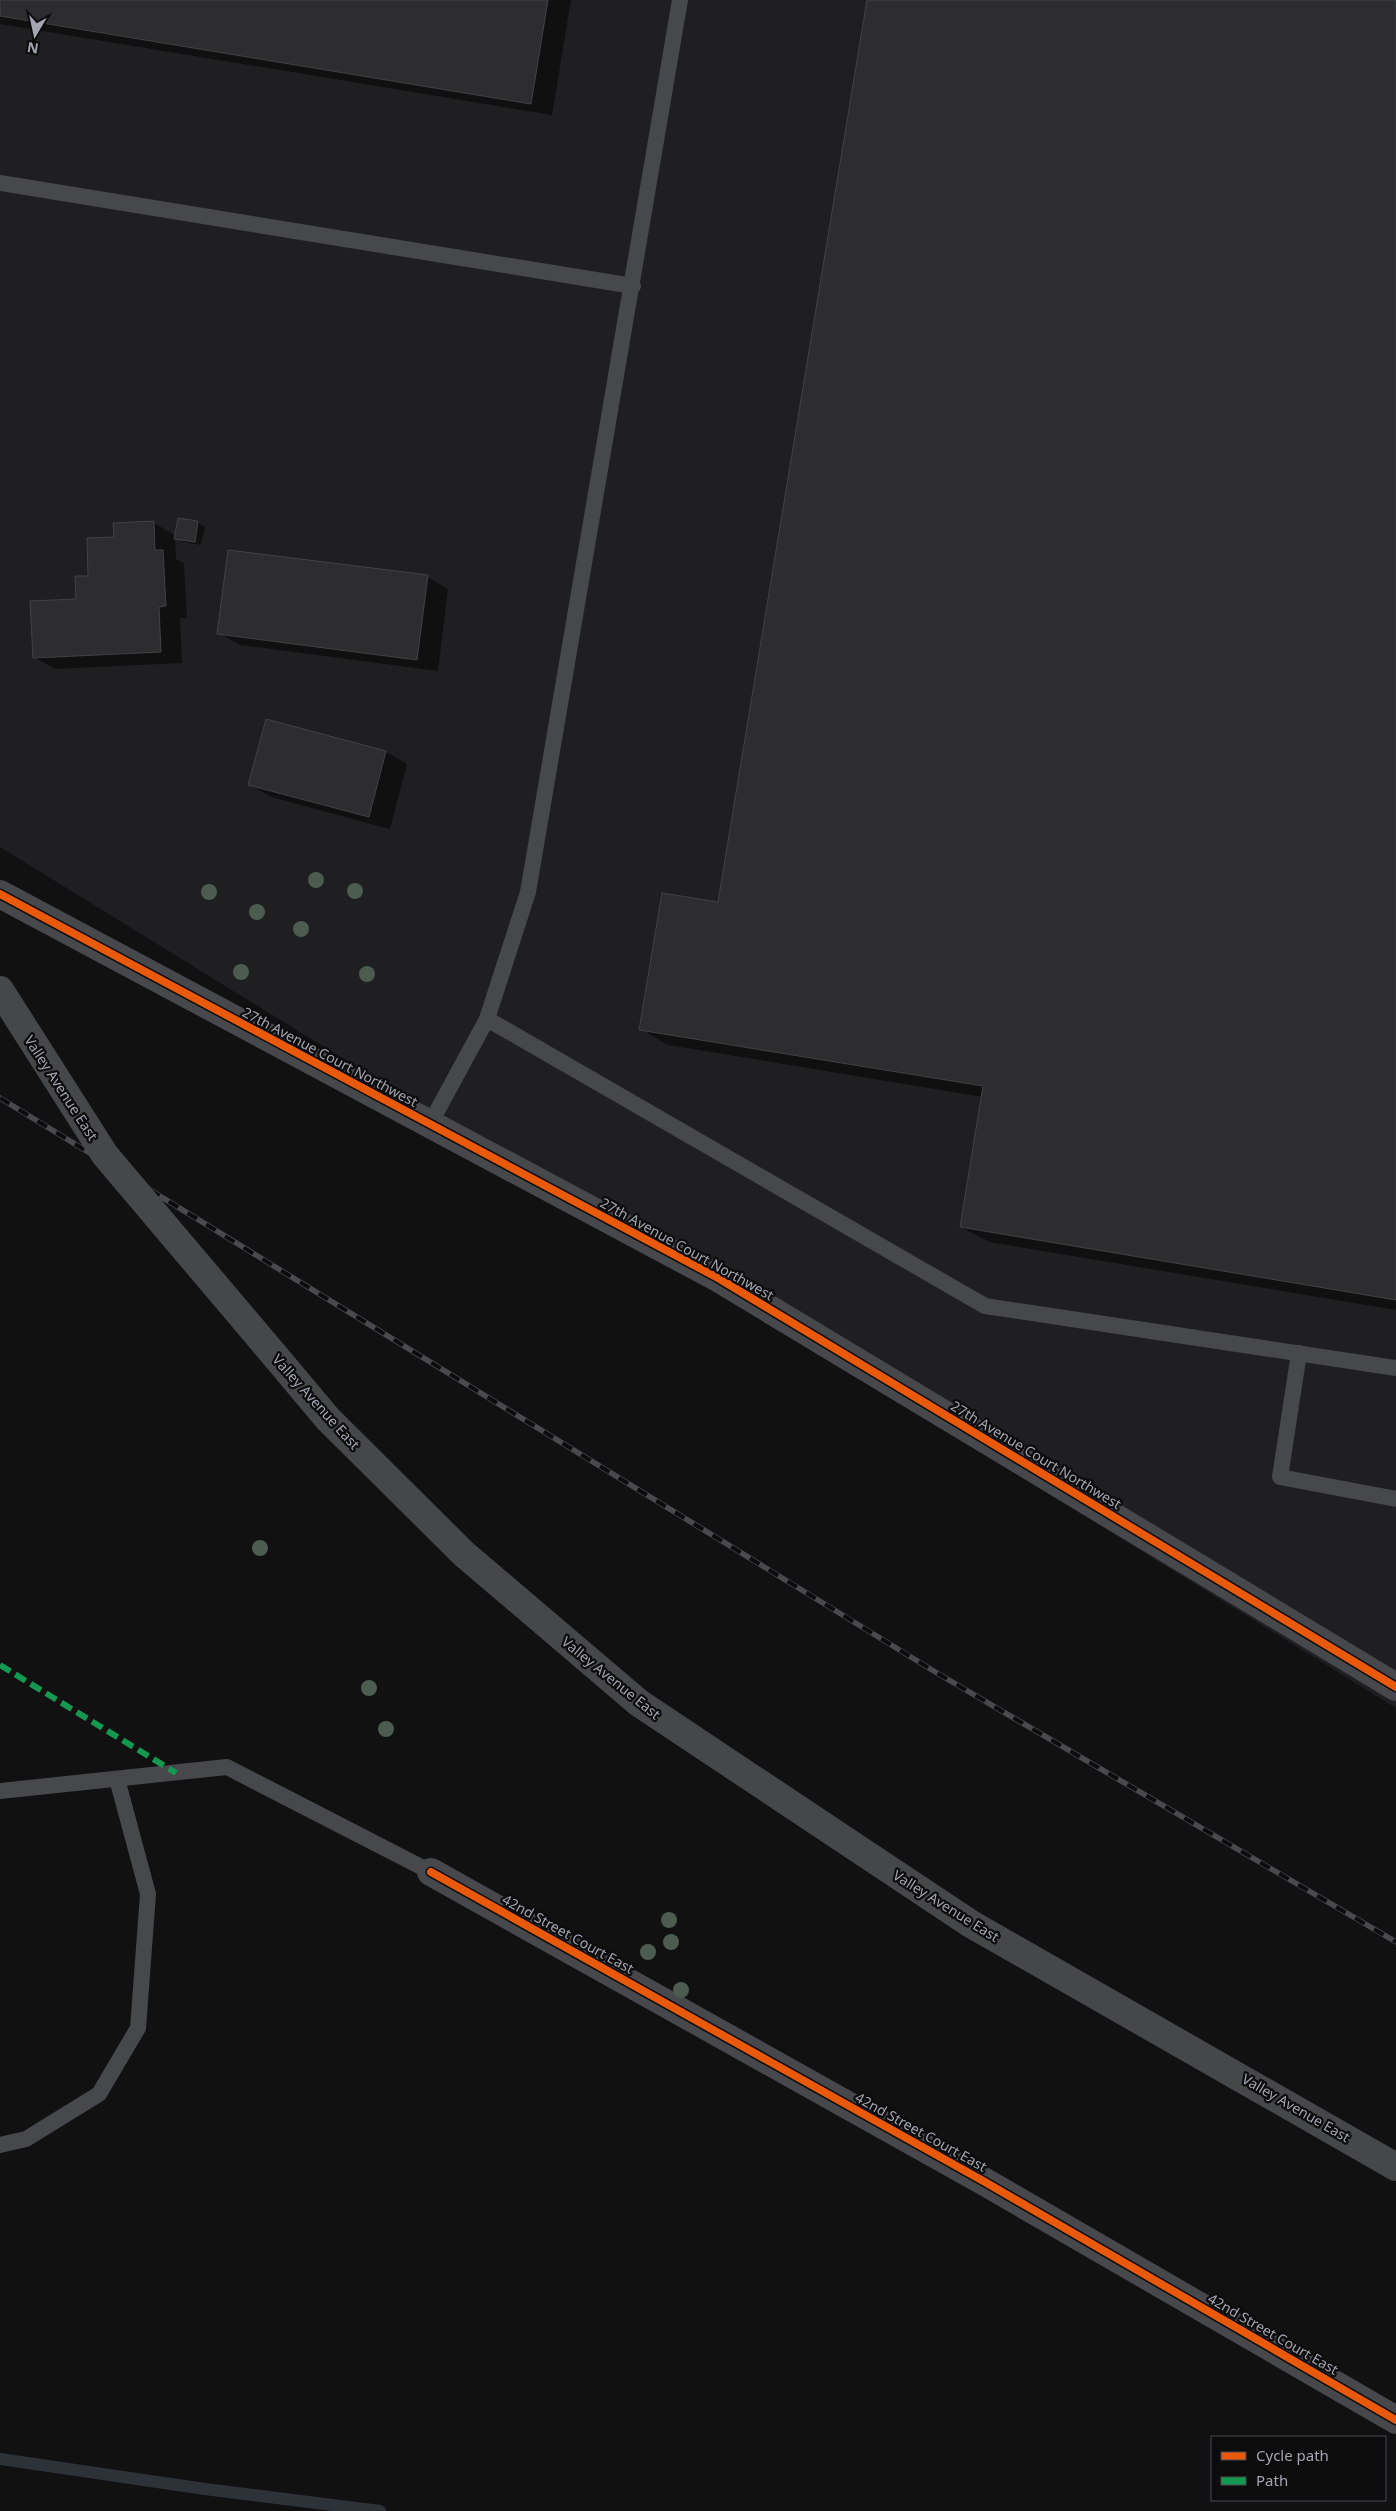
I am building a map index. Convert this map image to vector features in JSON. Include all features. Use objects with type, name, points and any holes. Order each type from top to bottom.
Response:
[{"type":"main road","name":"Valley Avenue East","points":[[0,990],[105,1155],[328,1419],[464,1554],[639,1704],[971,1924],[1351,2139],[1396,2167]]},
{"type":"street","name":"27th Avenue Court Northwest","points":[[0,894],[718,1278],[1396,1687]]},
{"type":"street","name":"42nd Street Court East","points":[[431,1872],[985,2182],[1396,2420]]},
{"type":"lane","points":[[430,1124],[487,1019],[528,892],[633,286],[680,0]]},
{"type":"lane","points":[[0,183],[633,286]]},
{"type":"lane","points":[[487,1019],[985,1306],[1396,1368]]},
{"type":"lane","points":[[1299,1353],[1280,1476],[1396,1499]]},
{"type":"lane","points":[[0,1791],[227,1767],[431,1872]]},
{"type":"lane","points":[[0,2145],[26,2139],[99,2094],[138,2028],[148,1894],[117,1779]]},
{"type":"shaded area","points":[[0,0],[1396,0],[1396,1708],[0,847]]},
{"type":"building","points":[[0,0],[548,0],[531,104],[0,16]]},
{"type":"building","points":[[867,0],[1396,0],[1396,1300],[960,1227],[983,1086],[639,1030],[662,893],[718,902]]},
{"type":"building","points":[[178,518],[198,521],[195,542],[174,539]]},
{"type":"building","points":[[154,521],[155,550],[163,550],[166,606],[159,607],[161,652],[33,658],[30,601],[76,599],[75,576],[88,576],[87,538],[114,537],[113,523]]},
{"type":"building","points":[[228,550],[428,575],[417,660],[217,634]]},
{"type":"building","points":[[266,719],[386,751],[369,817],[248,785]]},
{"type":"waterway","points":[[0,2459],[205,2489],[380,2511]]},
{"type":"railway","points":[[0,1098],[937,1673],[1396,1942]]},
{"type":"marked path","points":[[0,1665],[176,1773]]},
{"type":"cycle path","points":[[0,894],[718,1278],[1396,1687]]},
{"type":"cycle path","points":[[431,1872],[985,2182],[1396,2420]]}]
